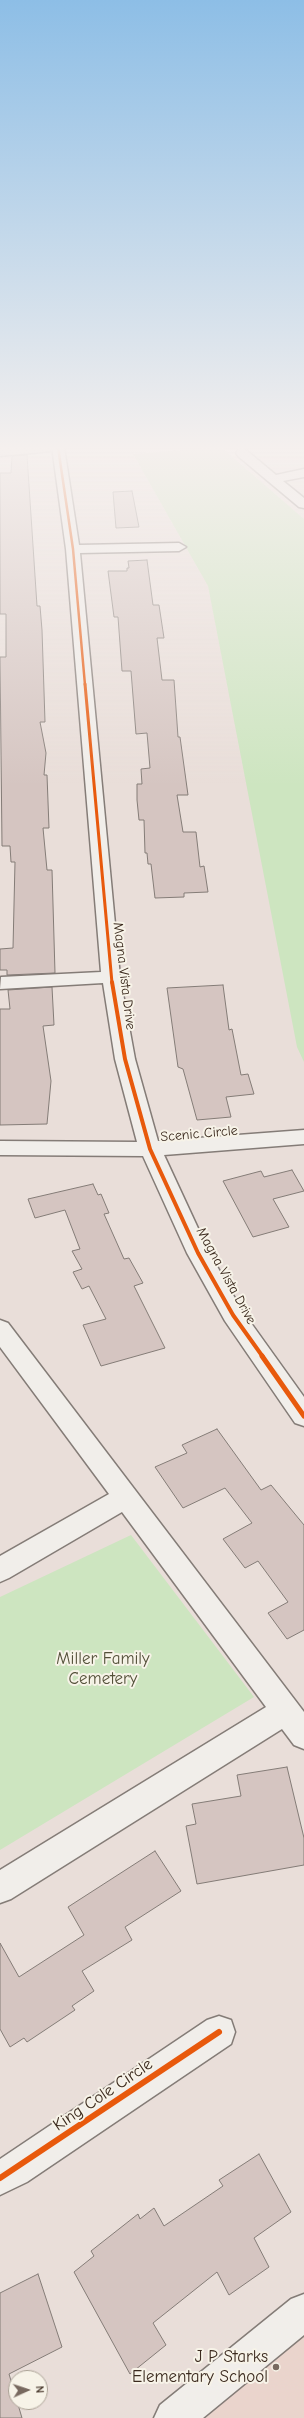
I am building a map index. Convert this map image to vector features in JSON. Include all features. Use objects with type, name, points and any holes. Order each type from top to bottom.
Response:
[{"type":"street","name":"Magna Vista Drive","points":[[74,560],[111,977],[124,1059],[150,1149],[198,1253],[233,1315],[304,1416]]},
{"type":"street","points":[[1,983],[111,977]]},
{"type":"street","name":"Scenic Circle","points":[[0,1148],[150,1149],[304,1137]]},
{"type":"street","points":[[0,1329],[304,1735]]},
{"type":"street","points":[[0,1570],[126,1497]]},
{"type":"street","points":[[0,1888],[286,1711]]},
{"type":"street","name":"King Cole Circle","points":[[0,2178],[16,2170],[219,2032]]},
{"type":"street","points":[[173,2418],[304,2312]]},
{"type":"shaded area","name":"J P Starks Elementary School","points":[[304,2316],[304,2418],[192,2418]]},
{"type":"green space","points":[[193,560],[304,560],[304,1062],[297,1047],[208,586]]},
{"type":"green space","name":"Miller Family Cemetery","points":[[131,1535],[254,1697],[0,1850],[0,1597]]},
{"type":"building","points":[[0,560],[34,560],[37,606],[40,606],[42,630],[45,722],[40,722],[46,753],[44,775],[47,775],[49,828],[43,828],[47,870],[52,870],[55,973],[7,975],[7,970],[0,970],[0,949],[13,948],[15,862],[11,862],[10,846],[2,846],[0,657],[6,657],[6,614],[0,614]]},
{"type":"building","points":[[147,560],[153,605],[159,605],[164,638],[157,638],[162,680],[174,680],[178,737],[180,737],[188,795],[177,795],[183,832],[196,832],[200,867],[204,866],[208,892],[184,893],[184,897],[155,898],[151,864],[148,864],[147,853],[145,853],[144,820],[139,820],[137,800],[137,784],[142,784],[141,769],[150,768],[147,733],[136,734],[131,671],[122,671],[118,617],[114,617],[108,571],[127,571],[127,568],[129,568],[128,561]]},
{"type":"building","points":[[223,985],[229,1030],[232,1029],[241,1075],[248,1074],[254,1094],[226,1097],[231,1117],[197,1120],[183,1069],[178,1067],[167,988]]},
{"type":"building","points":[[52,987],[54,1025],[43,1026],[51,1081],[47,1124],[0,1125],[0,1009],[10,1009],[8,990]]},
{"type":"building","points":[[292,1170],[304,1191],[273,1199],[289,1227],[253,1237],[223,1181],[261,1171],[264,1177]]},
{"type":"building","points":[[93,1184],[98,1195],[101,1194],[109,1213],[104,1214],[124,1259],[129,1258],[143,1283],[134,1286],[165,1348],[101,1366],[83,1325],[106,1319],[89,1286],[82,1289],[73,1272],[82,1269],[72,1251],[80,1249],[65,1210],[35,1218],[28,1199]]},
{"type":"building","points":[[217,1429],[261,1490],[271,1485],[304,1525],[304,1630],[287,1639],[268,1613],[288,1602],[258,1561],[245,1568],[223,1539],[252,1523],[225,1488],[183,1508],[155,1467],[187,1453],[182,1445]]},
{"type":"building","points":[[287,1767],[304,1838],[304,1865],[197,1884],[186,1826],[196,1824],[192,1804],[241,1796],[237,1775]]},
{"type":"building","points":[[155,1851],[181,1891],[125,1927],[132,1940],[82,1971],[94,1991],[72,2006],[75,2010],[27,2042],[24,2038],[10,2047],[0,2029],[0,1943],[19,1977],[84,1935],[68,1907]]},
{"type":"building","points":[[259,2154],[291,2212],[254,2238],[269,2267],[229,2295],[217,2272],[153,2323],[166,2345],[130,2374],[74,2272],[94,2256],[91,2251],[138,2214],[140,2219],[154,2208],[164,2226],[223,2186],[219,2180]]},
{"type":"building","points":[[38,2274],[62,2347],[17,2370],[8,2370],[8,2410],[20,2410],[22,2418],[0,2418],[0,2293]]},
{"type":"cycle path","points":[[74,560],[111,977],[125,1059],[136,1103],[150,1149],[198,1253],[233,1315],[304,1416]]},
{"type":"cycle path","points":[[0,2178],[15,2170],[219,2032]]},
{"type":"place","name":"J P Starks Elementary School","points":[[276,2367]]}]
